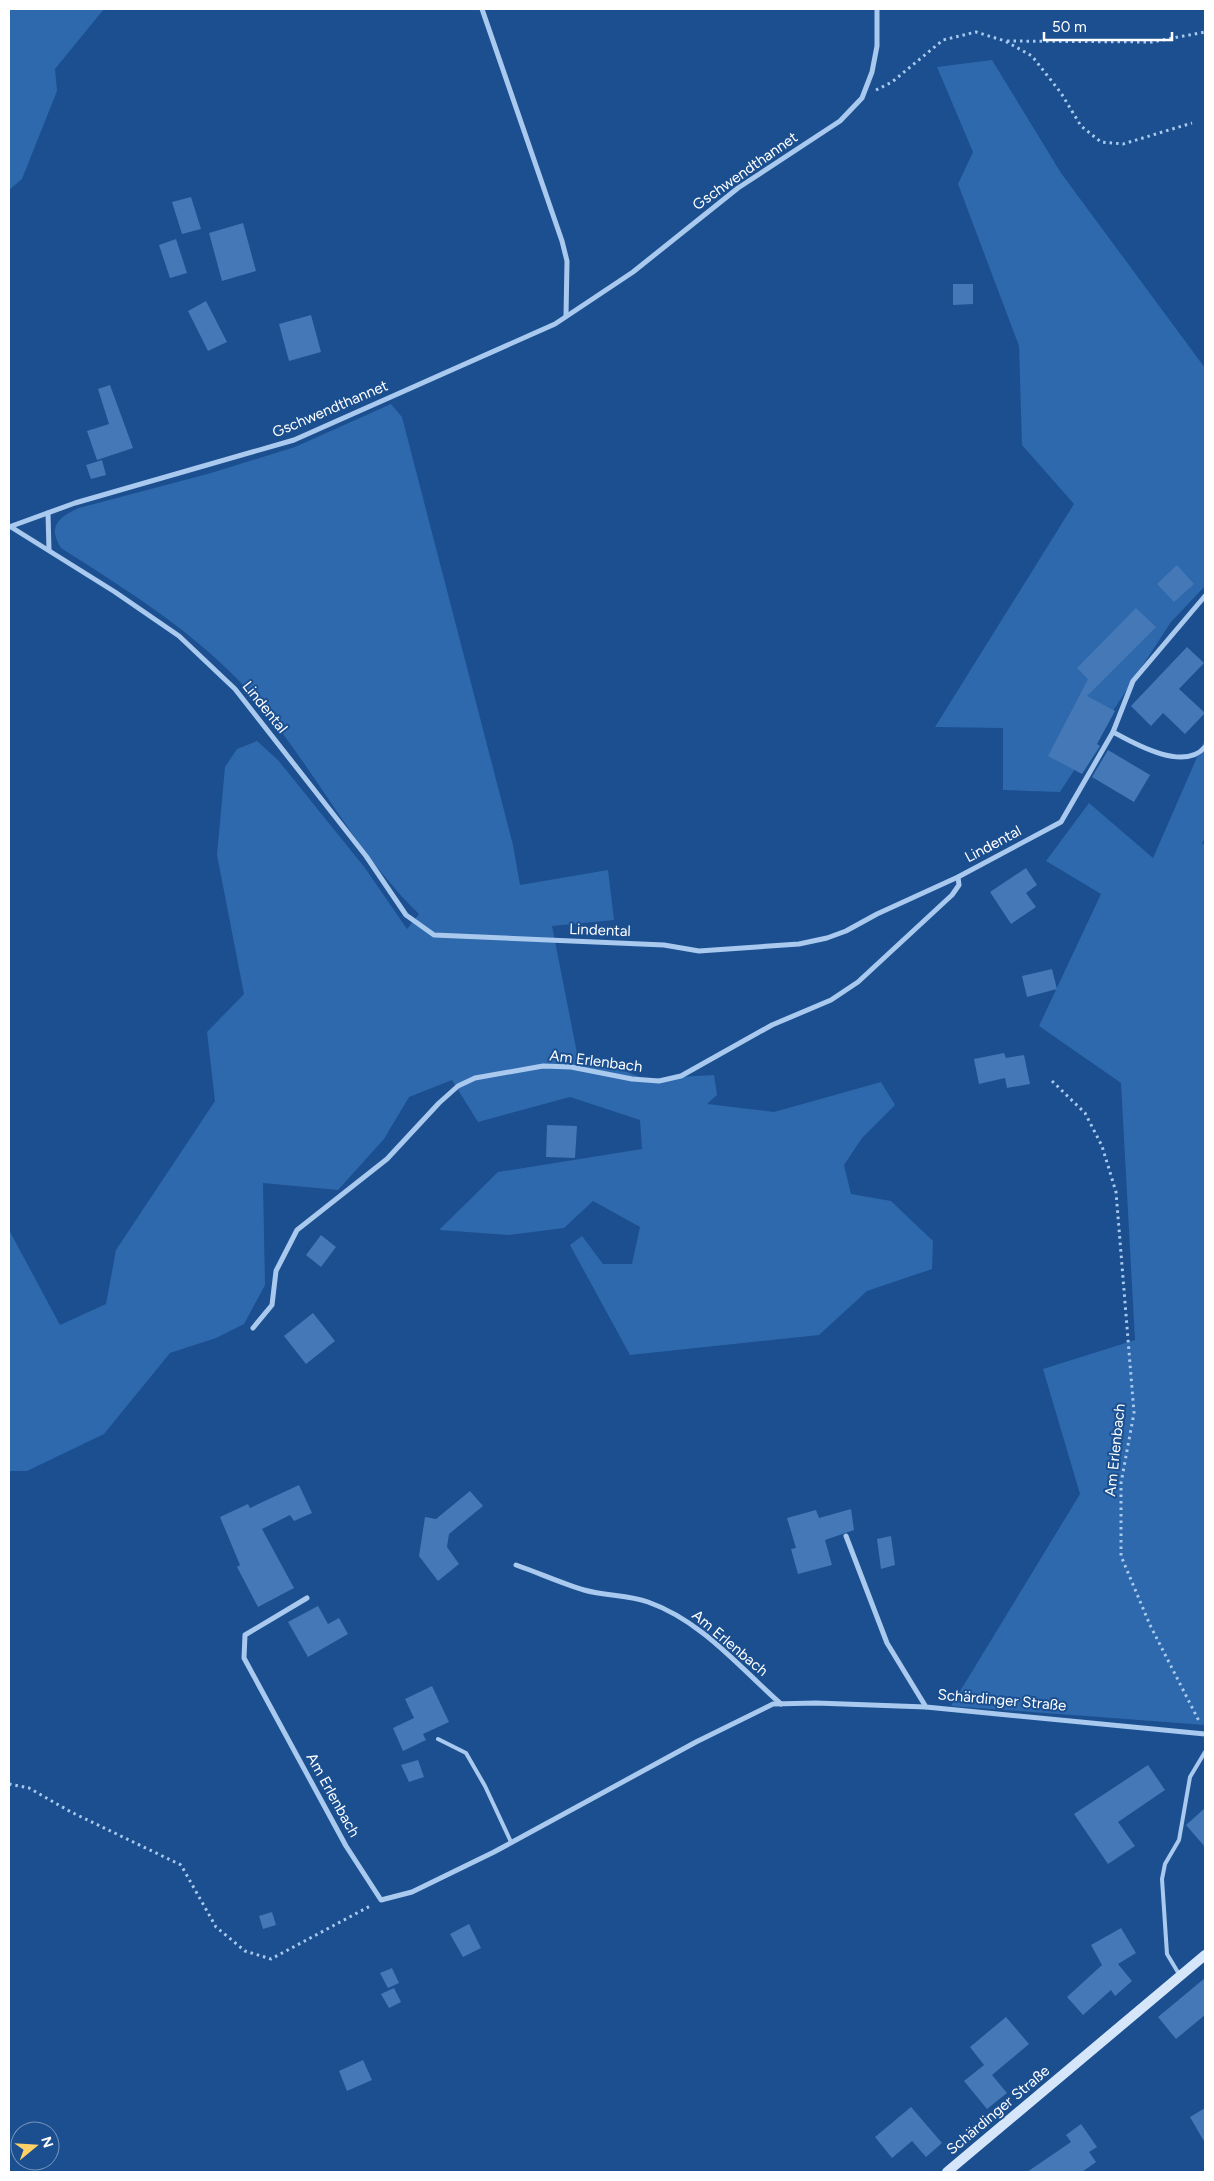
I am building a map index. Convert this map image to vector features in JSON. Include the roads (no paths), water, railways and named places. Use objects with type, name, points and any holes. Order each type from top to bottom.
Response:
[{"type":"main road","name":"Schärdinger Straße","points":[[948,2172],[1205,1955]]},
{"type":"street","points":[[482,9],[564,247],[567,261],[566,316]]},
{"type":"street","name":"Gschwendthannet","points":[[10,527],[48,513],[294,440],[547,328],[633,272],[738,188],[840,121],[862,98],[872,72],[877,46],[877,9]]},
{"type":"street","points":[[48,513],[49,550]]},
{"type":"street","name":"Lindental","points":[[10,527],[49,550],[178,636],[235,689],[366,856],[406,915],[434,935],[664,945],[699,951],[799,944],[846,932],[877,914],[958,877],[1060,822],[1112,732],[1133,681],[1205,596]]},
{"type":"street","points":[[1112,732],[1147,750],[1179,758],[1200,753],[1205,748]]},
{"type":"street","name":"Am Erlenbach","points":[[254,1328],[272,1305],[276,1271],[297,1230],[356,1186],[387,1159],[438,1103],[458,1086],[475,1078],[543,1066],[571,1067],[632,1080],[659,1080],[681,1076],[772,1025],[831,1000],[858,982],[952,895],[959,885],[958,877]]},
{"type":"street","name":"Schärdinger Straße","points":[[846,1536],[887,1643],[911,1686],[926,1707],[1205,1734]]},
{"type":"street","name":"Am Erlenbach","points":[[516,1565],[586,1591],[648,1602],[683,1620],[719,1647],[782,1704]]},
{"type":"street","name":"Am Erlenbach","points":[[307,1598],[245,1635],[244,1658],[346,1846],[381,1900],[412,1892],[511,1842]]},
{"type":"street","points":[[511,1842],[696,1742],[773,1704],[816,1702],[926,1707]]},
{"type":"lane","points":[[438,1740],[466,1753],[485,1786],[511,1842]]},
{"type":"lane","points":[[1180,1976],[1167,1954],[1162,1879],[1165,1864],[1179,1840],[1190,1777],[1205,1752]]}]
